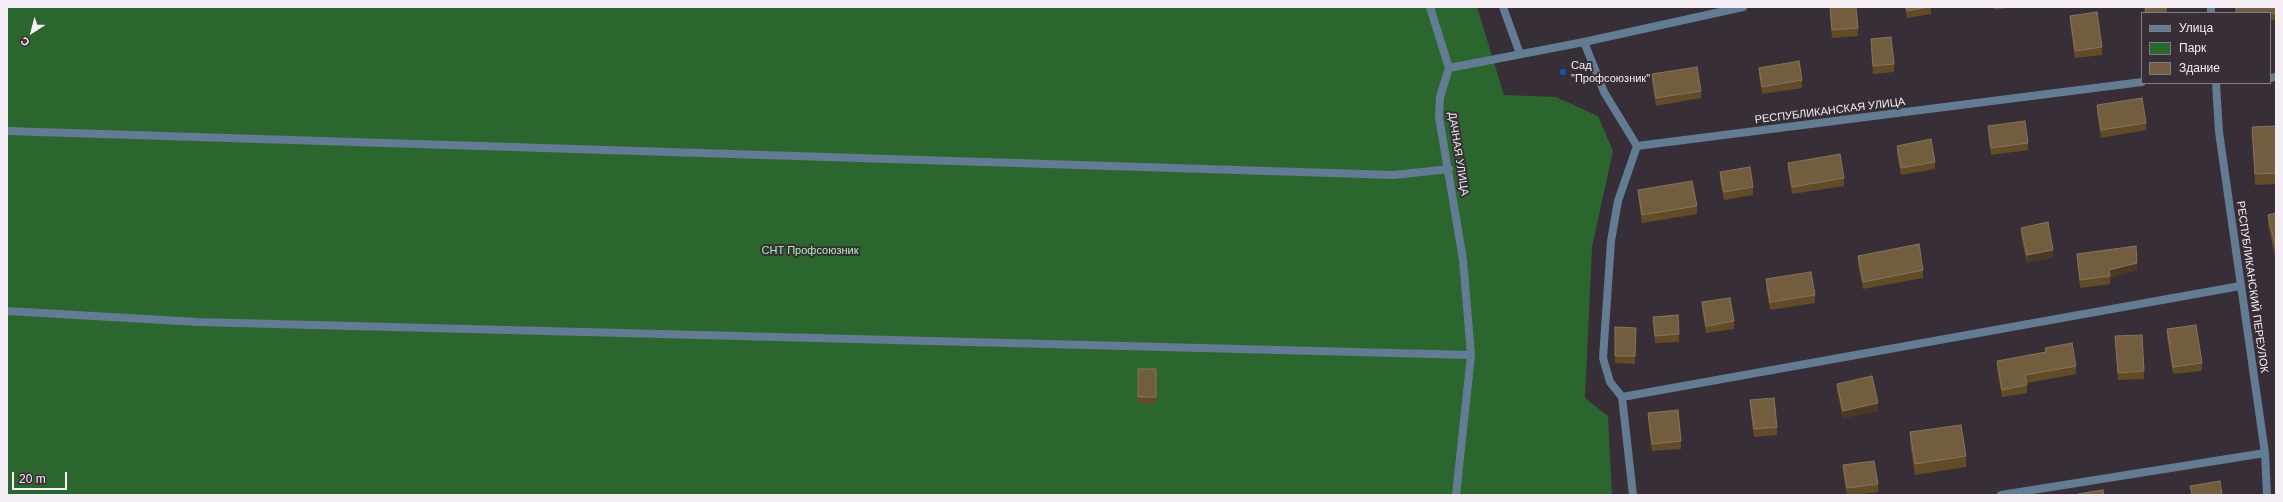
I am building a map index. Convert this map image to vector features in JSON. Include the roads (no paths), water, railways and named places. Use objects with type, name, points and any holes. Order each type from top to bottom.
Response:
[{"type":"street","points":[[1430,7],[1449,68],[1584,42],[1712,10],[1743,7]]},
{"type":"street","points":[[1503,7],[1520,54]]},
{"type":"street","points":[[1584,42],[1604,92],[1637,146],[1618,201],[1611,241],[1603,358],[1610,382],[1622,397],[1633,495]]},
{"type":"street","name":"ДАЧНАЯ УЛИЦА","points":[[1449,68],[1440,96],[1439,117],[1449,169],[1463,260],[1471,354],[1456,495]]},
{"type":"street","name":"РЕСПУБЛИКАНСКАЯ УЛИЦА","points":[[1637,146],[2141,82]]},
{"type":"street","name":"РЕСПУБЛИКАНСКИЙ ПЕРЕУЛОК","points":[[2216,84],[2219,132],[2265,453],[2267,495]]},
{"type":"street","points":[[7,131],[1386,175],[1449,169]]},
{"type":"street","points":[[1622,397],[2240,286]]},
{"type":"street","points":[[7,311],[198,322],[1471,354]]},
{"type":"street","points":[[2001,495],[2265,453]]},
{"type":"place","name":"Сад \"Профсоюзник\"","points":[[1563,72]]},
{"type":"park label","name":"СНТ Профсоюзник","points":[[810,251]]}]
